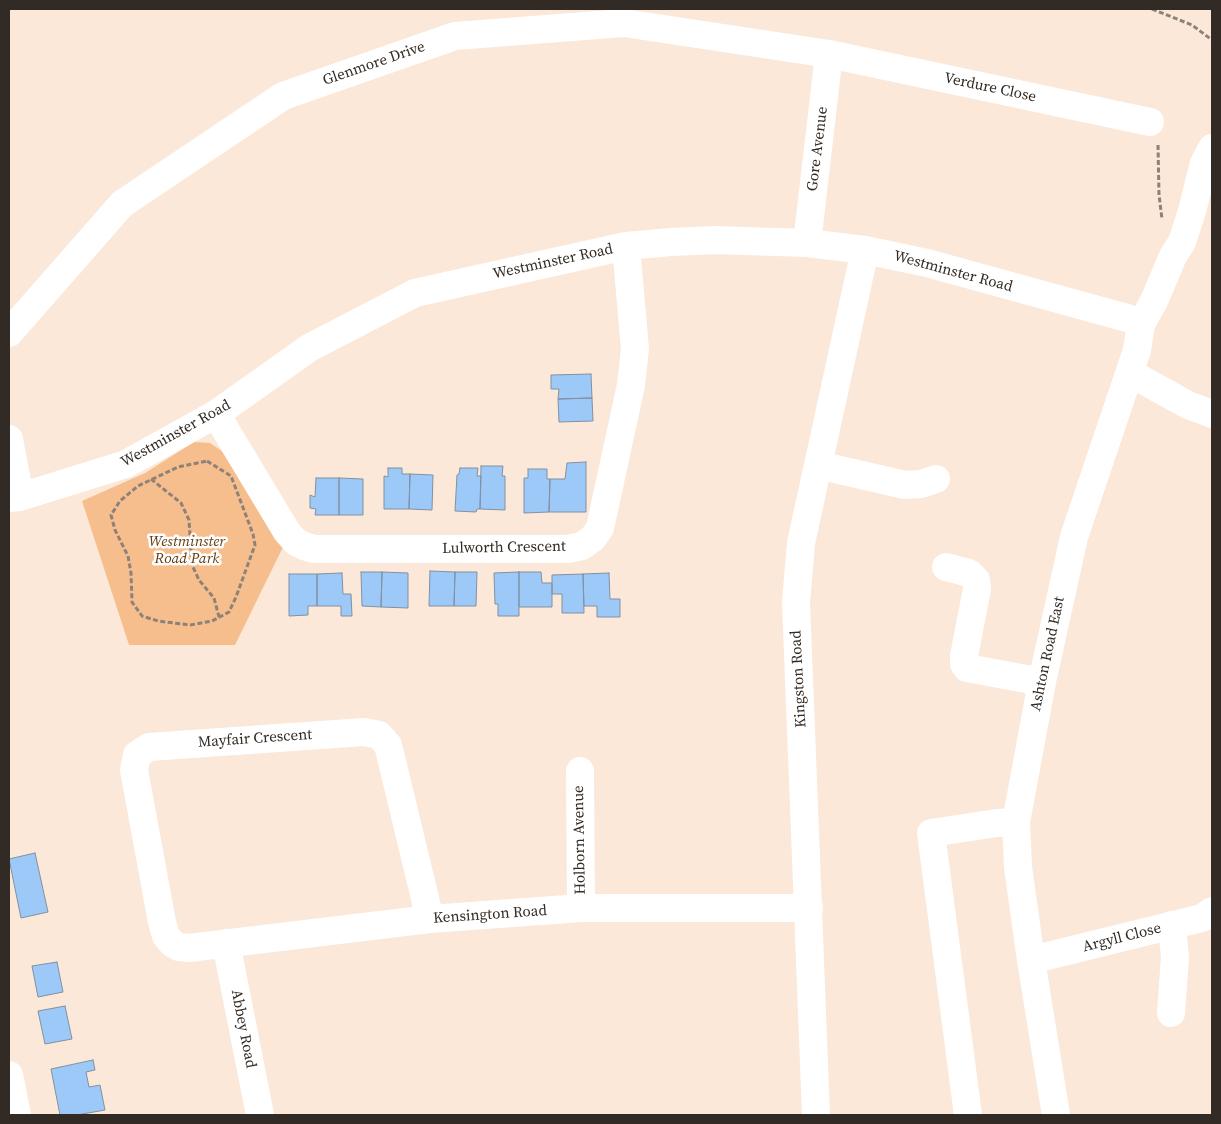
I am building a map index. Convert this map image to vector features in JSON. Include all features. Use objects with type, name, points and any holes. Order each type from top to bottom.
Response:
[{"type":"street","name":"Glenmore Drive","points":[[9,333],[122,204],[283,96],[455,36],[624,23],[829,54]]},
{"type":"street","name":"Verdure Close","points":[[829,54],[1150,122]]},
{"type":"street","name":"Gore Avenue","points":[[807,243],[829,54]]},
{"type":"street","name":"Ashton Road East","points":[[1056,1115],[1018,866],[1016,822],[1042,682],[1074,537],[1130,373],[1137,350],[1141,324],[1154,301],[1173,256],[1202,218],[1204,162],[1212,148]]},
{"type":"street","name":"Westminster Road","points":[[14,497],[126,464],[147,467],[216,414],[309,348],[415,293],[626,246],[716,240],[807,243],[865,250],[928,263],[1127,318],[1141,324]]},
{"type":"street","name":"Lulworth Crescent","points":[[216,414],[287,532],[296,542],[304,546],[314,549],[568,549],[582,546],[593,538],[600,528],[631,385],[635,349],[626,246]]},
{"type":"street","name":"Kingston Road","points":[[816,1115],[796,602],[801,543],[865,250]]},
{"type":"street","points":[[1130,373],[1188,405],[1212,414]]},
{"type":"street","points":[[9,439],[14,497]]},
{"type":"street","points":[[818,465],[893,484],[921,484],[936,479]]},
{"type":"street","points":[[946,568],[969,572],[976,580],[978,589],[964,656],[964,664],[967,668],[1042,682]]},
{"type":"street","name":"Mayfair Crescent","points":[[173,944],[166,936],[162,922],[134,770],[136,755],[149,746],[364,732],[379,735],[388,745],[430,919]]},
{"type":"street","name":"Holborn Avenue","points":[[580,771],[581,908]]},
{"type":"street","points":[[968,1115],[931,834],[997,823],[1016,822]]},
{"type":"street","name":"Kensington Road","points":[[173,944],[189,948],[430,919],[581,908],[809,908]]},
{"type":"street","name":"Argyll Close","points":[[1031,960],[1202,918],[1212,911]]},
{"type":"street","points":[[1171,1013],[1175,957],[1172,925]]},
{"type":"street","name":"Abbey Road","points":[[226,943],[260,1115]]},
{"type":"street","points":[[9,1075],[17,1115]]},
{"type":"path","points":[[1152,9],[1192,25],[1212,40]]},
{"type":"path","points":[[1150,122],[1156,130],[1158,140],[1159,195],[1164,225]]},
{"type":"path","points":[[207,461],[231,476],[253,534],[255,545],[229,612],[212,621],[190,625],[158,621],[142,616],[132,602],[132,573],[128,556],[115,530],[111,515],[120,501],[138,486],[147,467],[178,467],[207,461]]},
{"type":"path","points":[[147,467],[181,503],[189,520],[192,565],[199,580],[214,598],[219,617]]},
{"type":"green space","name":"Westminster Road Park","points":[[194,442],[210,443],[222,451],[284,545],[235,645],[129,645],[82,501],[145,473]]},
{"type":"building","points":[[591,374],[592,398],[558,399],[559,389],[551,389],[551,375]]},
{"type":"building","points":[[592,398],[593,421],[559,422],[558,399]]},
{"type":"building","points":[[586,462],[586,512],[549,512],[550,479],[565,479],[567,463]]},
{"type":"building","points":[[481,466],[503,466],[502,476],[505,476],[505,510],[480,509]]},
{"type":"building","points":[[388,468],[402,468],[402,474],[410,474],[409,509],[384,509],[384,476],[388,477]]},
{"type":"building","points":[[460,468],[478,468],[477,476],[481,476],[480,509],[477,509],[476,512],[455,511],[457,475]]},
{"type":"building","points":[[528,469],[547,469],[547,479],[550,479],[549,512],[524,513],[524,478],[528,478]]},
{"type":"building","points":[[410,474],[433,475],[432,510],[409,509]]},
{"type":"building","points":[[316,478],[339,478],[339,515],[315,515],[316,509],[310,508],[310,495],[315,497]]},
{"type":"building","points":[[339,478],[363,479],[363,515],[339,515]]},
{"type":"building","points":[[430,571],[455,572],[454,606],[429,606]]},
{"type":"building","points":[[361,572],[382,572],[381,607],[362,606]]},
{"type":"building","points":[[382,572],[408,573],[408,608],[381,607]]},
{"type":"building","points":[[455,572],[477,572],[476,606],[454,606]]},
{"type":"building","points":[[519,572],[519,616],[498,616],[498,604],[495,604],[494,573]]},
{"type":"building","points":[[519,572],[541,572],[542,583],[552,583],[552,607],[519,607]]},
{"type":"building","points":[[342,573],[343,594],[351,594],[352,616],[341,616],[341,606],[317,606],[317,574]]},
{"type":"building","points":[[609,573],[610,599],[620,599],[620,617],[597,617],[597,606],[584,606],[583,574]]},
{"type":"building","points":[[289,574],[317,574],[317,606],[308,606],[308,615],[289,616]]},
{"type":"building","points":[[583,574],[584,613],[562,613],[562,594],[552,594],[552,575]]},
{"type":"building","points":[[35,853],[48,912],[21,918],[9,859]]},
{"type":"building","points":[[57,962],[63,992],[38,997],[32,966]]},
{"type":"building","points":[[65,1006],[72,1039],[45,1044],[38,1011]]},
{"type":"building","points":[[93,1060],[95,1070],[86,1072],[89,1087],[100,1085],[105,1110],[77,1115],[60,1115],[51,1069]]}]
